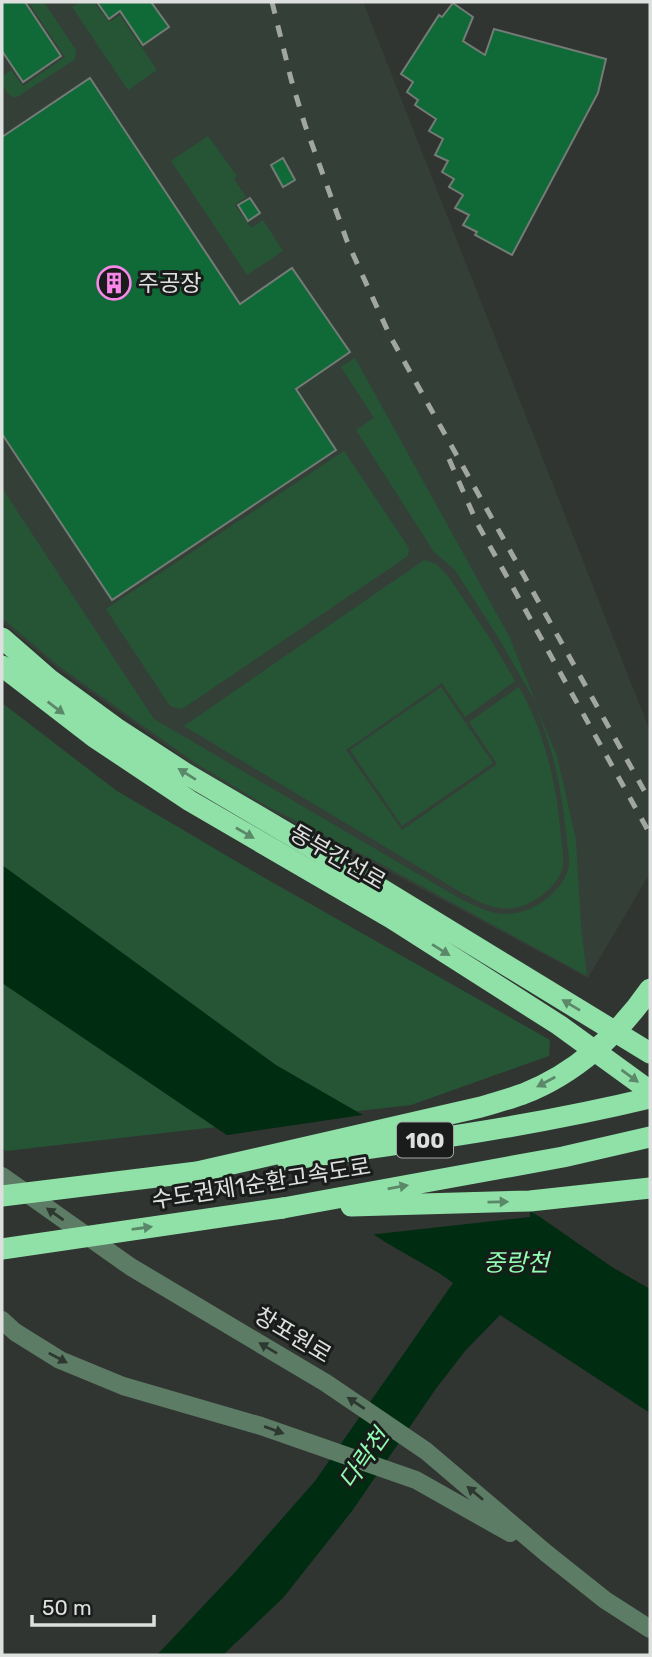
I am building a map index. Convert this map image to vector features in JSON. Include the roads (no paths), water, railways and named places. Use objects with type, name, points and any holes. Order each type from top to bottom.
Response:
[{"type":"highway","name":"동부간선로","points":[[2,638],[49,679],[116,728],[185,773],[362,877],[650,1053]]},
{"type":"highway","name":"동부간선로","points":[[2,666],[94,737],[190,801],[402,925],[559,1025],[650,1091]]},
{"type":"highway","points":[[197,1172],[436,1119],[522,1094],[555,1078],[597,1049],[622,1025],[650,989]]},
{"type":"highway","name":"수도권제1순환고속도로","points":[[2,1196],[482,1132],[650,1098]]},
{"type":"highway","name":"수도권제1순환고속도로","points":[[2,1249],[283,1208],[563,1157],[650,1137]]},
{"type":"highway","points":[[283,1208],[530,1201],[650,1188]]},
{"type":"street","name":"창포원로","points":[[2,1176],[131,1267],[326,1383],[426,1451],[605,1600],[650,1629]]},
{"type":"street","name":"창포원로","points":[[2,1320],[15,1332],[60,1360],[123,1386],[261,1426],[416,1480],[546,1553]]},
{"type":"water","name":"중랑천","points":[[2,865],[276,1065],[540,1217],[612,1267],[650,1289],[650,1413],[500,1315],[465,1351],[435,1390],[352,1511],[283,1598],[223,1655],[157,1655],[315,1481],[453,1283],[385,1242],[2,983]]},
{"type":"railway","points":[[272,2],[305,125],[347,241],[390,336],[650,801]]},
{"type":"railway","points":[[449,459],[477,523],[650,834]]},
{"type":"place","name":"주공장","points":[[114,283]]},
{"type":"water label","name":"다락천","points":[[364,1459]]}]
